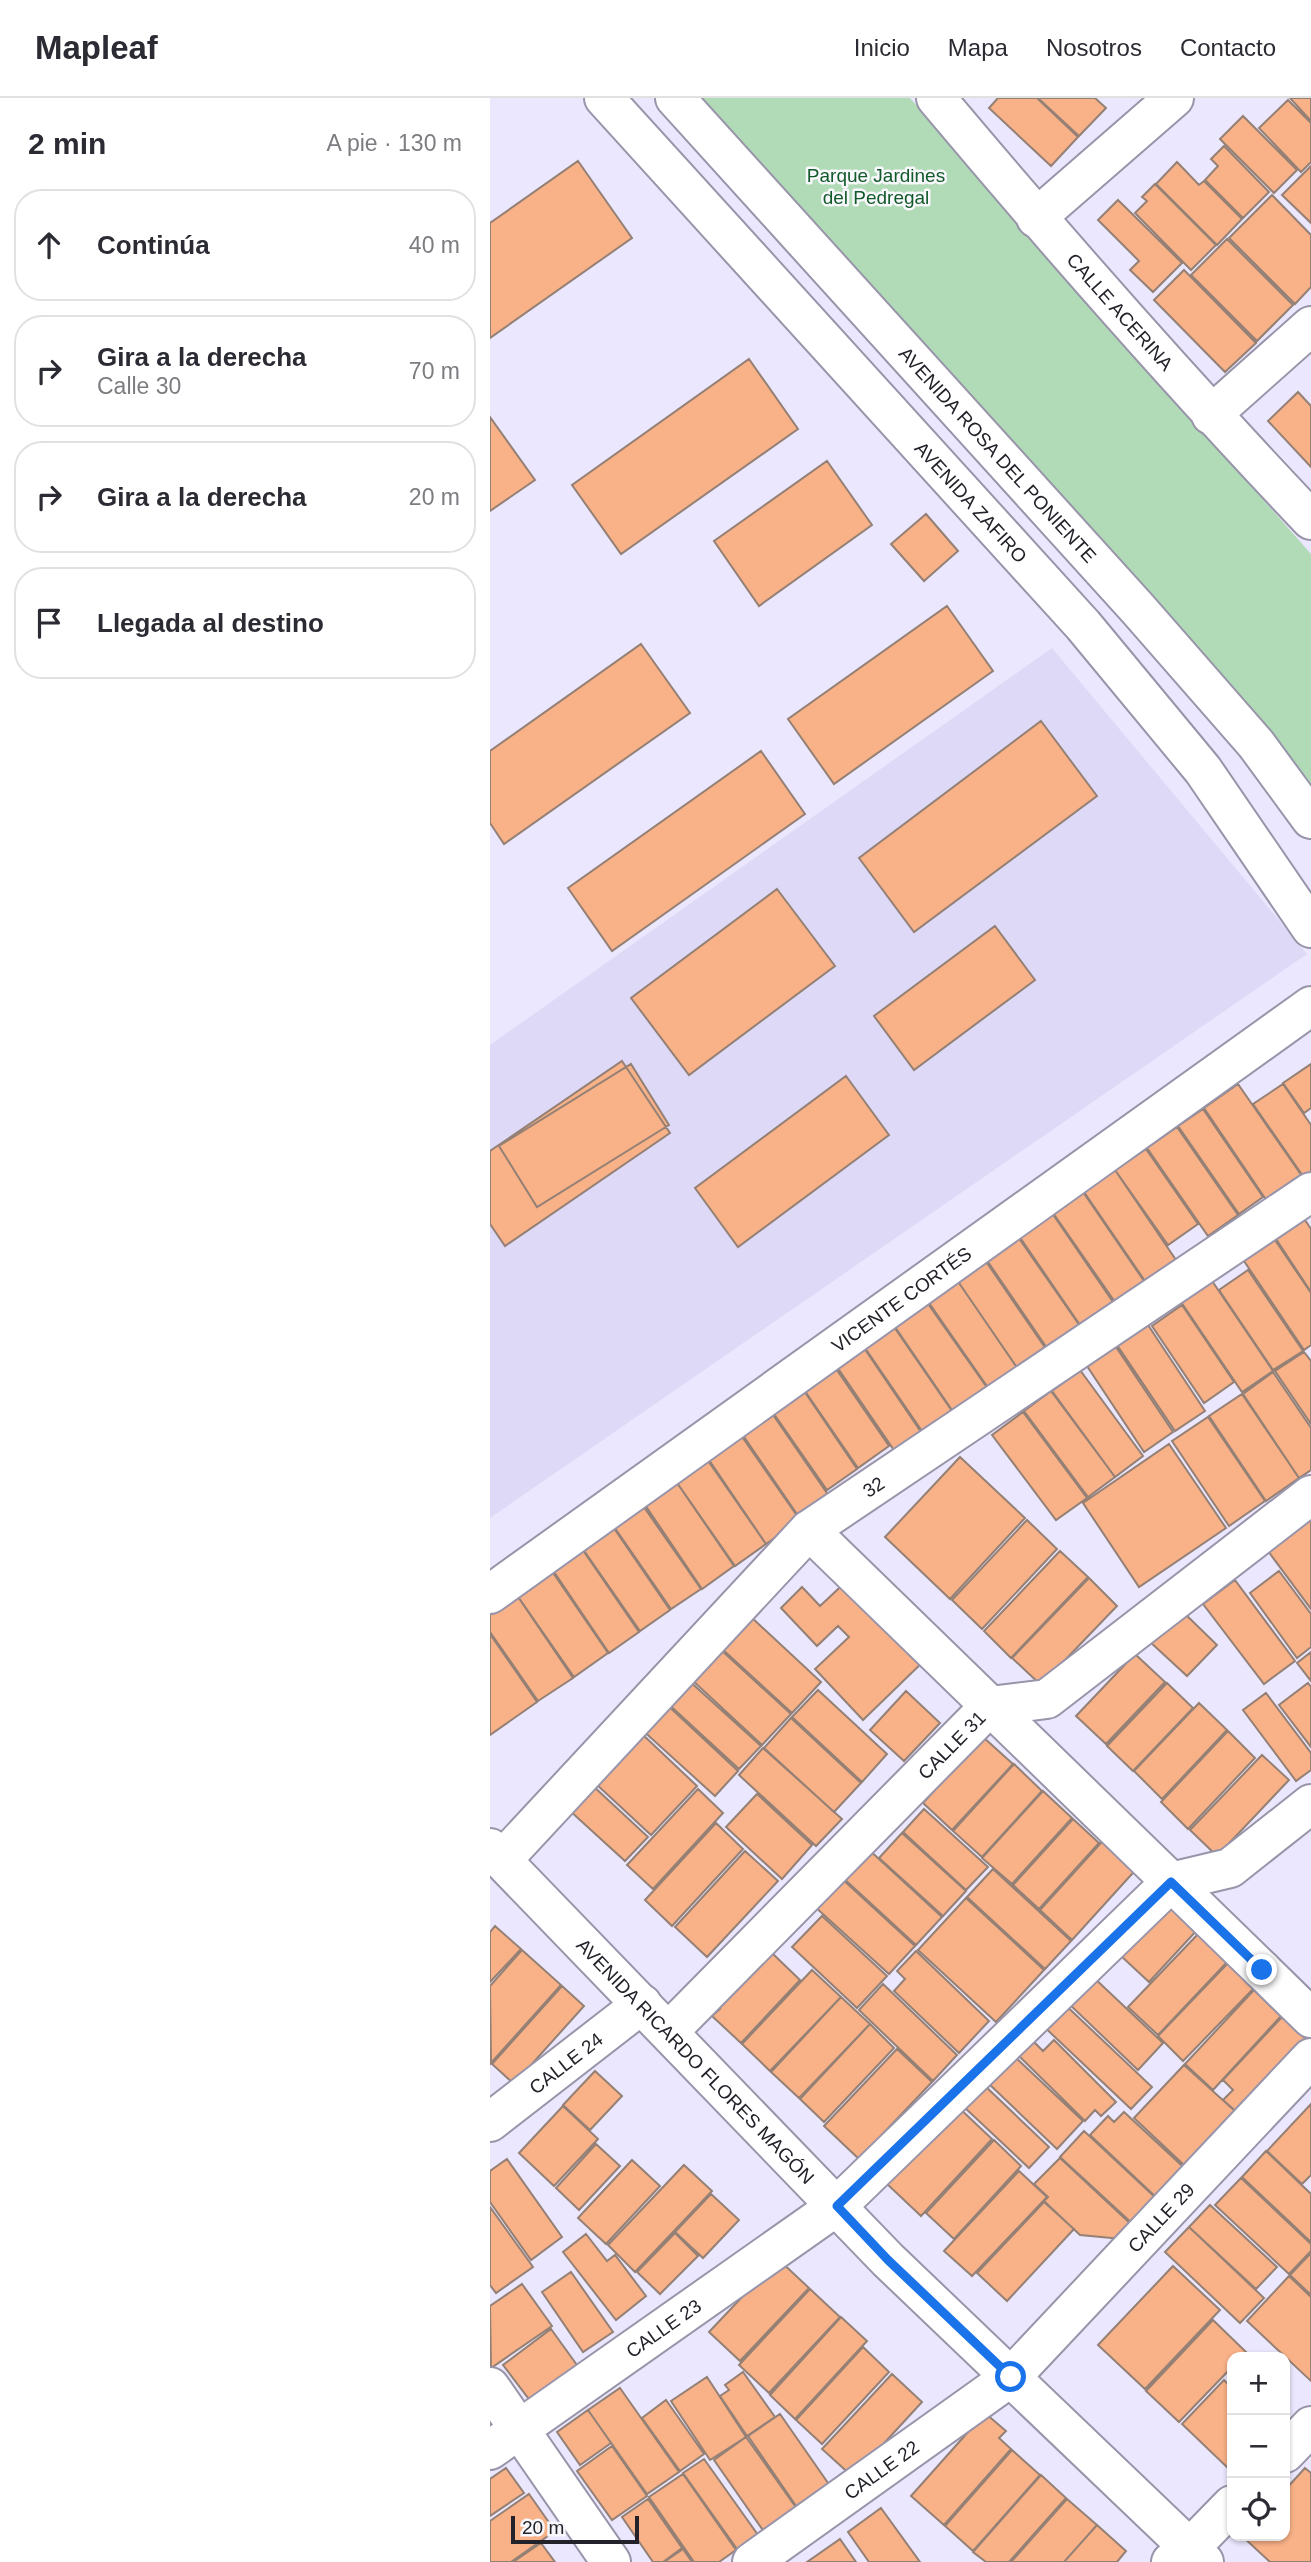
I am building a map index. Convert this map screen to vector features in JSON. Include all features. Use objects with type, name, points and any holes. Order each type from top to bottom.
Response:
[{"type":"street","points":[[616,111],[658,98]]},
{"type":"street","name":"AVENIDA ROSA DEL PONIENTE","points":[[675,98],[1138,609],[1256,744],[1311,819]]},
{"type":"street","name":"CALLE ACERINA","points":[[936,98],[1036,218],[1211,415],[1311,520]]},
{"type":"street","points":[[1036,218],[1174,98]]},
{"type":"street","name":"AVENIDA ZAFIRO","points":[[616,111],[1083,625],[1203,770],[1311,928]]},
{"type":"street","points":[[1211,415],[1311,326]]},
{"type":"street","name":"VICENTE CORTÉS","points":[[490,1594],[1311,1006]]},
{"type":"street","name":"32","points":[[497,1853],[809,1530],[1311,1192]]},
{"type":"street","name":"CALLE 31","points":[[668,2031],[990,1706],[1047,1699],[1311,1495]]},
{"type":"street","points":[[809,1530],[1311,2018]]},
{"type":"street","points":[[1171,1882],[1230,1868],[1311,1804]]},
{"type":"street","name":"AVENIDA RICARDO FLORES MAGÓN","points":[[497,1853],[888,2260],[1011,2377],[1188,2557]]},
{"type":"street","name":"CALLE 23","points":[[505,2440],[837,2206],[1171,1882]]},
{"type":"street","name":"CALLE 24","points":[[490,2122],[642,2004]]},
{"type":"street","name":"CALLE 29","points":[[1011,2377],[1311,2058]]},
{"type":"street","name":"CALLE 22","points":[[752,2562],[1011,2377]]},
{"type":"street","points":[[490,2388],[505,2440],[611,2562]]},
{"type":"street","points":[[1290,2448],[1311,2426]]},
{"type":"street","points":[[1188,2557],[1227,2511]]},
{"type":"shaded area","points":[[1052,648],[1307,954],[490,1518],[490,1045]]},
{"type":"green space","name":"Parque Jardines del Pedregal","points":[[687,98],[910,98],[1311,554],[1311,809]]},
{"type":"building","points":[[998,98],[1037,98],[1078,137],[1051,166],[989,108]]},
{"type":"building","points":[[1038,98],[1095,98],[1106,108],[1079,136]]},
{"type":"building","points":[[1290,98],[1311,98],[1311,121]]},
{"type":"building","points":[[1288,100],[1311,123],[1311,162],[1301,172],[1259,128]]},
{"type":"building","points":[[1243,116],[1297,170],[1274,193],[1220,139]]},
{"type":"building","points":[[1224,146],[1269,192],[1243,218],[1205,180],[1218,166],[1211,159]]},
{"type":"building","points":[[578,161],[632,238],[490,338],[490,223]]},
{"type":"building","points":[[1177,162],[1199,185],[1204,181],[1242,219],[1217,245],[1156,184]]},
{"type":"building","points":[[1311,166],[1311,223],[1282,195]]},
{"type":"building","points":[[1155,184],[1216,245],[1191,270],[1135,213],[1147,201],[1142,197]]},
{"type":"building","points":[[1272,195],[1311,235],[1311,287],[1295,304],[1229,238]]},
{"type":"building","points":[[1118,200],[1182,263],[1153,292],[1130,270],[1139,261],[1098,220]]},
{"type":"building","points":[[1227,239],[1293,305],[1257,341],[1191,275]]},
{"type":"building","points":[[1184,270],[1256,343],[1225,372],[1154,300]]},
{"type":"building","points":[[749,359],[798,429],[621,554],[572,485]]},
{"type":"building","points":[[1298,392],[1311,406],[1311,467],[1268,421]]},
{"type":"building","points":[[490,417],[535,480],[490,511]]},
{"type":"building","points":[[827,461],[872,525],[759,606],[714,541]]},
{"type":"building","points":[[926,514],[958,551],[924,581],[891,544]]},
{"type":"building","points":[[947,606],[993,671],[834,784],[788,719]]},
{"type":"building","points":[[641,644],[690,713],[504,844],[490,823],[490,751]]},
{"type":"building","points":[[1041,721],[1097,796],[914,932],[859,858]]},
{"type":"building","points":[[761,751],[805,814],[612,951],[568,888]]},
{"type":"building","points":[[777,889],[835,966],[689,1075],[631,998]]},
{"type":"building","points":[[995,926],[1035,980],[914,1070],[874,1016]]},
{"type":"building","points":[[622,1061],[670,1133],[505,1246],[490,1224],[490,1151]]},
{"type":"building","points":[[631,1064],[669,1125],[537,1207],[499,1146]]},
{"type":"building","points":[[1311,1064],[1311,1108],[1304,1113],[1283,1083]]},
{"type":"building","points":[[846,1076],[889,1135],[738,1247],[695,1188]]},
{"type":"building","points":[[1238,1084],[1304,1179],[1269,1204],[1204,1108]]},
{"type":"building","points":[[1283,1084],[1311,1125],[1311,1175],[1305,1179],[1253,1104]]},
{"type":"building","points":[[1203,1109],[1263,1197],[1239,1214],[1178,1126]]},
{"type":"building","points":[[1177,1127],[1238,1215],[1208,1236],[1147,1148]]},
{"type":"building","points":[[1146,1149],[1198,1224],[1168,1245],[1115,1170]]},
{"type":"building","points":[[1115,1170],[1176,1260],[1145,1281],[1084,1192]]},
{"type":"building","points":[[1083,1192],[1144,1281],[1115,1302],[1053,1213]]},
{"type":"building","points":[[1052,1213],[1113,1302],[1080,1325],[1019,1236]]},
{"type":"building","points":[[1305,1220],[1311,1229],[1311,1292],[1276,1239]]},
{"type":"building","points":[[1018,1237],[1080,1326],[1047,1348],[986,1259]]},
{"type":"building","points":[[1275,1240],[1311,1293],[1311,1345],[1304,1350],[1244,1261]]},
{"type":"building","points":[[985,1260],[1046,1349],[1018,1369],[957,1280]]},
{"type":"building","points":[[1248,1270],[1303,1351],[1273,1370],[1219,1290]]},
{"type":"building","points":[[1206,1272],[1273,1371],[1242,1392],[1175,1293]]},
{"type":"building","points":[[957,1280],[1018,1369],[989,1389],[927,1300]]},
{"type":"building","points":[[926,1301],[988,1389],[954,1413],[893,1324]]},
{"type":"building","points":[[1182,1305],[1234,1382],[1204,1403],[1152,1326]]},
{"type":"building","points":[[1146,1322],[1205,1411],[1175,1431],[1115,1342]]},
{"type":"building","points":[[892,1324],[954,1414],[924,1434],[863,1345]]},
{"type":"building","points":[[1114,1344],[1173,1432],[1144,1452],[1085,1363]]},
{"type":"building","points":[[862,1345],[923,1435],[896,1453],[835,1364]]},
{"type":"building","points":[[1304,1352],[1311,1361],[1311,1424],[1275,1371]]},
{"type":"building","points":[[830,1360],[889,1446],[858,1468],[798,1381]]},
{"type":"building","points":[[1080,1370],[1143,1456],[1115,1477],[1052,1391]]},
{"type":"building","points":[[1273,1372],[1311,1428],[1311,1470],[1299,1478],[1243,1394]]},
{"type":"building","points":[[798,1382],[857,1469],[827,1490],[767,1404]]},
{"type":"building","points":[[1051,1391],[1115,1477],[1088,1497],[1024,1411]]},
{"type":"building","points":[[1242,1394],[1299,1478],[1266,1501],[1209,1416]]},
{"type":"building","points":[[769,1409],[831,1499],[801,1520],[740,1431]]},
{"type":"building","points":[[1023,1412],[1087,1498],[1056,1520],[992,1435]]},
{"type":"building","points":[[1208,1417],[1265,1501],[1229,1526],[1172,1441]]},
{"type":"building","points":[[738,1431],[800,1520],[766,1544],[705,1454]]},
{"type":"building","points":[[1169,1444],[1226,1528],[1139,1587],[1083,1503]]},
{"type":"building","points":[[704,1455],[766,1544],[735,1566],[673,1477]]},
{"type":"building","points":[[960,1457],[1025,1518],[950,1599],[885,1537]]},
{"type":"building","points":[[673,1477],[734,1566],[702,1589],[641,1499]]},
{"type":"building","points":[[639,1500],[701,1589],[671,1609],[610,1521]]},
{"type":"building","points":[[1311,1519],[1311,1609],[1268,1551]]},
{"type":"building","points":[[1027,1520],[1057,1549],[982,1629],[952,1600]]},
{"type":"building","points":[[609,1521],[670,1610],[640,1631],[578,1542]]},
{"type":"building","points":[[578,1543],[639,1632],[609,1653],[548,1563]]},
{"type":"building","points":[[1060,1551],[1088,1577],[1011,1658],[984,1631]]},
{"type":"building","points":[[547,1564],[608,1653],[574,1677],[512,1588]]},
{"type":"building","points":[[1279,1571],[1311,1614],[1311,1647],[1297,1658],[1250,1593]]},
{"type":"building","points":[[852,1576],[928,1657],[863,1720],[815,1669],[849,1637],[838,1626],[817,1646],[781,1608],[802,1587],[820,1606]]},
{"type":"building","points":[[1089,1578],[1117,1606],[1041,1685],[1012,1658]]},
{"type":"building","points":[[1235,1580],[1295,1661],[1264,1684],[1203,1604]]},
{"type":"building","points":[[512,1588],[573,1678],[538,1701],[490,1632],[490,1603]]},
{"type":"building","points":[[1180,1609],[1217,1645],[1187,1676],[1149,1641]]},
{"type":"building","points":[[750,1616],[821,1682],[792,1713],[721,1648]]},
{"type":"building","points":[[490,1634],[537,1702],[490,1735]]},
{"type":"building","points":[[720,1649],[791,1714],[762,1745],[692,1680]]},
{"type":"building","points":[[1311,1652],[1311,1681],[1297,1663]]},
{"type":"building","points":[[1135,1654],[1165,1682],[1106,1744],[1076,1716]]},
{"type":"building","points":[[686,1678],[761,1746],[739,1769],[664,1700]]},
{"type":"building","points":[[1167,1683],[1193,1708],[1133,1771],[1107,1746]]},
{"type":"building","points":[[1308,1683],[1311,1687],[1311,1747],[1279,1705]]},
{"type":"building","points":[[818,1690],[887,1754],[862,1782],[792,1717]]},
{"type":"building","points":[[906,1691],[940,1723],[904,1761],[870,1730]]},
{"type":"building","points":[[1266,1693],[1311,1753],[1311,1770],[1296,1781],[1243,1710]]},
{"type":"building","points":[[663,1701],[738,1771],[715,1796],[640,1728]]},
{"type":"building","points":[[1199,1703],[1227,1730],[1162,1799],[1134,1771]]},
{"type":"building","points":[[791,1718],[861,1783],[834,1812],[764,1748]]},
{"type":"building","points":[[1228,1731],[1255,1758],[1188,1829],[1161,1802]]},
{"type":"building","points":[[641,1733],[697,1786],[651,1835],[595,1783]]},
{"type":"building","points":[[983,1737],[1013,1764],[952,1830],[923,1803]]},
{"type":"building","points":[[763,1748],[842,1819],[816,1846],[739,1775]]},
{"type":"building","points":[[1262,1755],[1289,1780],[1217,1856],[1190,1830]]},
{"type":"building","points":[[1014,1764],[1042,1791],[982,1857],[953,1831]]},
{"type":"building","points":[[592,1785],[648,1837],[625,1861],[569,1810]]},
{"type":"building","points":[[698,1789],[723,1813],[653,1889],[627,1865]]},
{"type":"building","points":[[1043,1791],[1072,1818],[1012,1884],[982,1858]]},
{"type":"building","points":[[757,1794],[812,1845],[782,1879],[726,1827]]},
{"type":"building","points":[[924,1809],[988,1867],[966,1890],[903,1832]]},
{"type":"building","points":[[1073,1819],[1099,1843],[1039,1909],[1013,1885]]},
{"type":"building","points":[[716,1823],[743,1849],[672,1926],[645,1900]]},
{"type":"building","points":[[902,1833],[966,1891],[943,1916],[879,1858]]},
{"type":"building","points":[[1109,1834],[1141,1864],[1072,1940],[1040,1910]]},
{"type":"building","points":[[867,1848],[942,1917],[916,1945],[841,1876]]},
{"type":"building","points":[[745,1851],[778,1881],[707,1957],[675,1927]]},
{"type":"building","points":[[993,1869],[1071,1941],[1045,1969],[967,1897]]},
{"type":"building","points":[[840,1877],[915,1946],[889,1974],[814,1906]]},
{"type":"building","points":[[966,1898],[1044,1970],[996,2022],[918,1950]]},
{"type":"building","points":[[1171,1903],[1198,1929],[1149,1982],[1121,1956]]},
{"type":"building","points":[[822,1916],[887,1976],[857,2008],[792,1947]]},
{"type":"building","points":[[495,1926],[521,1949],[490,1982],[490,1932]]},
{"type":"building","points":[[1200,1932],[1229,1960],[1158,2035],[1128,2007]]},
{"type":"building","points":[[522,1950],[561,1985],[491,2063],[490,1986]]},
{"type":"building","points":[[916,1951],[989,2021],[959,2053],[894,1991],[905,1979],[897,1971]]},
{"type":"building","points":[[772,1953],[800,1980],[741,2043],[712,2016],[720,2009],[712,2000],[728,1983],[736,1991]]},
{"type":"building","points":[[1230,1961],[1256,1986],[1183,2061],[1158,2036]]},
{"type":"building","points":[[812,1970],[841,1997],[770,2071],[742,2044]]},
{"type":"building","points":[[1091,1975],[1163,2043],[1138,2070],[1066,2001]]},
{"type":"building","points":[[883,1984],[957,2055],[933,2081],[859,2010]]},
{"type":"building","points":[[562,1986],[584,2006],[514,2084],[492,2064]]},
{"type":"building","points":[[1254,1990],[1281,2016],[1213,2090],[1185,2064]]},
{"type":"building","points":[[841,1997],[870,2024],[799,2098],[771,2072]]},
{"type":"building","points":[[1059,1999],[1152,2087],[1131,2109],[1038,2021]]},
{"type":"building","points":[[1282,2017],[1308,2041],[1239,2114],[1223,2100],[1233,2090],[1223,2080]]},
{"type":"building","points":[[870,2024],[894,2048],[824,2122],[800,2099]]},
{"type":"building","points":[[1054,2040],[1116,2102],[1101,2116],[1095,2110],[1085,2121],[1018,2055],[1033,2041],[1043,2051]]},
{"type":"building","points":[[897,2049],[932,2082],[859,2159],[824,2126]]},
{"type":"building","points":[[1014,2056],[1083,2121],[1057,2149],[988,2083]]},
{"type":"building","points":[[1184,2065],[1236,2112],[1185,2166],[1134,2118]]},
{"type":"building","points":[[595,2071],[622,2096],[590,2130],[563,2105]]},
{"type":"building","points":[[984,2085],[1049,2147],[1029,2168],[964,2107]]},
{"type":"building","points":[[1311,2104],[1311,2175],[1302,2184],[1267,2151]]},
{"type":"building","points":[[563,2106],[598,2139],[554,2186],[519,2153]]},
{"type":"building","points":[[957,2106],[992,2139],[921,2216],[886,2183]]},
{"type":"building","points":[[1124,2112],[1193,2176],[1159,2200],[1090,2135],[1108,2116],[1114,2122]]},
{"type":"building","points":[[1084,2131],[1158,2200],[1135,2226],[1060,2157]]},
{"type":"building","points":[[994,2140],[1021,2166],[954,2239],[926,2213]]},
{"type":"building","points":[[596,2144],[620,2166],[579,2210],[556,2188]]},
{"type":"building","points":[[1266,2151],[1311,2194],[1311,2242],[1242,2177]]},
{"type":"building","points":[[1060,2158],[1134,2227],[1122,2239],[1080,2235],[1044,2201],[1048,2197],[1034,2184]]},
{"type":"building","points":[[507,2159],[562,2237],[531,2260],[490,2202],[490,2171]]},
{"type":"building","points":[[632,2160],[660,2186],[606,2244],[578,2218]]},
{"type":"building","points":[[684,2165],[712,2191],[635,2272],[608,2245]]},
{"type":"building","points":[[1019,2171],[1047,2197],[972,2276],[944,2251]]},
{"type":"building","points":[[1241,2178],[1311,2244],[1311,2251],[1289,2274],[1215,2205]]},
{"type":"building","points":[[711,2194],[739,2220],[703,2258],[675,2232]]},
{"type":"building","points":[[1044,2202],[1074,2229],[1007,2301],[977,2273]]},
{"type":"building","points":[[1210,2205],[1277,2267],[1256,2289],[1189,2227]]},
{"type":"building","points":[[490,2207],[533,2267],[496,2293],[490,2285]]},
{"type":"building","points":[[1189,2227],[1264,2298],[1240,2323],[1165,2252]]},
{"type":"building","points":[[675,2233],[698,2256],[660,2294],[637,2272]]},
{"type":"building","points":[[586,2234],[607,2261],[615,2255],[646,2296],[616,2320],[563,2252]]},
{"type":"building","points":[[1311,2253],[1311,2295],[1290,2275]]},
{"type":"building","points":[[778,2259],[809,2288],[740,2361],[709,2332]]},
{"type":"building","points":[[1173,2266],[1220,2310],[1145,2389],[1098,2345]]},
{"type":"building","points":[[571,2272],[613,2332],[583,2352],[542,2292]]},
{"type":"building","points":[[1289,2276],[1311,2297],[1311,2381],[1290,2361],[1290,2352],[1280,2352],[1247,2321]]},
{"type":"building","points":[[522,2284],[552,2326],[491,2368],[490,2306]]},
{"type":"building","points":[[810,2289],[840,2317],[769,2393],[739,2365]]},
{"type":"building","points":[[841,2317],[867,2341],[795,2419],[770,2395]]},
{"type":"building","points":[[1213,2320],[1246,2352],[1227,2352],[1227,2372],[1179,2422],[1146,2391]]},
{"type":"building","points":[[551,2329],[582,2372],[535,2407],[503,2365]]},
{"type":"building","points":[[863,2347],[889,2372],[822,2444],[796,2420]]},
{"type":"building","points":[[743,2372],[775,2417],[747,2436],[720,2396],[729,2390],[725,2385]]},
{"type":"building","points":[[892,2374],[922,2402],[853,2477],[822,2449]]},
{"type":"building","points":[[707,2377],[746,2437],[710,2460],[671,2401]]},
{"type":"building","points":[[1224,2380],[1227,2383],[1227,2467],[1182,2424]]},
{"type":"building","points":[[620,2388],[679,2472],[647,2494],[588,2410]]},
{"type":"building","points":[[666,2400],[704,2454],[680,2471],[642,2418]]},
{"type":"building","points":[[588,2410],[611,2443],[580,2465],[557,2432]]},
{"type":"building","points":[[985,2413],[1006,2431],[999,2438],[1011,2449],[944,2525],[911,2496]]},
{"type":"building","points":[[780,2414],[835,2493],[803,2516],[748,2436]]},
{"type":"building","points":[[746,2437],[802,2516],[769,2539],[714,2460]]},
{"type":"building","points":[[612,2446],[647,2496],[612,2520],[577,2471]]},
{"type":"building","points":[[1012,2450],[1040,2475],[973,2551],[945,2526]]},
{"type":"building","points":[[704,2459],[758,2535],[737,2549],[683,2473]]},
{"type":"building","points":[[506,2468],[524,2493],[490,2516],[490,2479]]},
{"type":"building","points":[[1305,2468],[1311,2473],[1311,2562],[1270,2562],[1247,2541],[1290,2541],[1290,2484]]},
{"type":"building","points":[[683,2474],[736,2550],[719,2562],[694,2562],[649,2497]]},
{"type":"building","points":[[1041,2475],[1066,2498],[1009,2562],[986,2562],[973,2552]]},
{"type":"building","points":[[529,2494],[555,2531],[511,2562],[490,2562],[490,2521]]},
{"type":"building","points":[[648,2499],[682,2548],[663,2562],[653,2562],[622,2517]]},
{"type":"building","points":[[1067,2499],[1097,2525],[1064,2562],[1011,2562]]},
{"type":"building","points":[[881,2508],[920,2562],[869,2562],[848,2532]]},
{"type":"building","points":[[1097,2525],[1126,2551],[1117,2562],[1064,2562]]},
{"type":"building","points":[[840,2539],[856,2562],[807,2562]]},
{"type":"building","points":[[541,2543],[555,2562],[513,2562]]},
{"type":"building","points":[[683,2549],[692,2562],[664,2562]]},
{"type":"route","points":[[1011,2377],[888,2260],[837,2206],[1171,1882],[1262,1970]]}]
